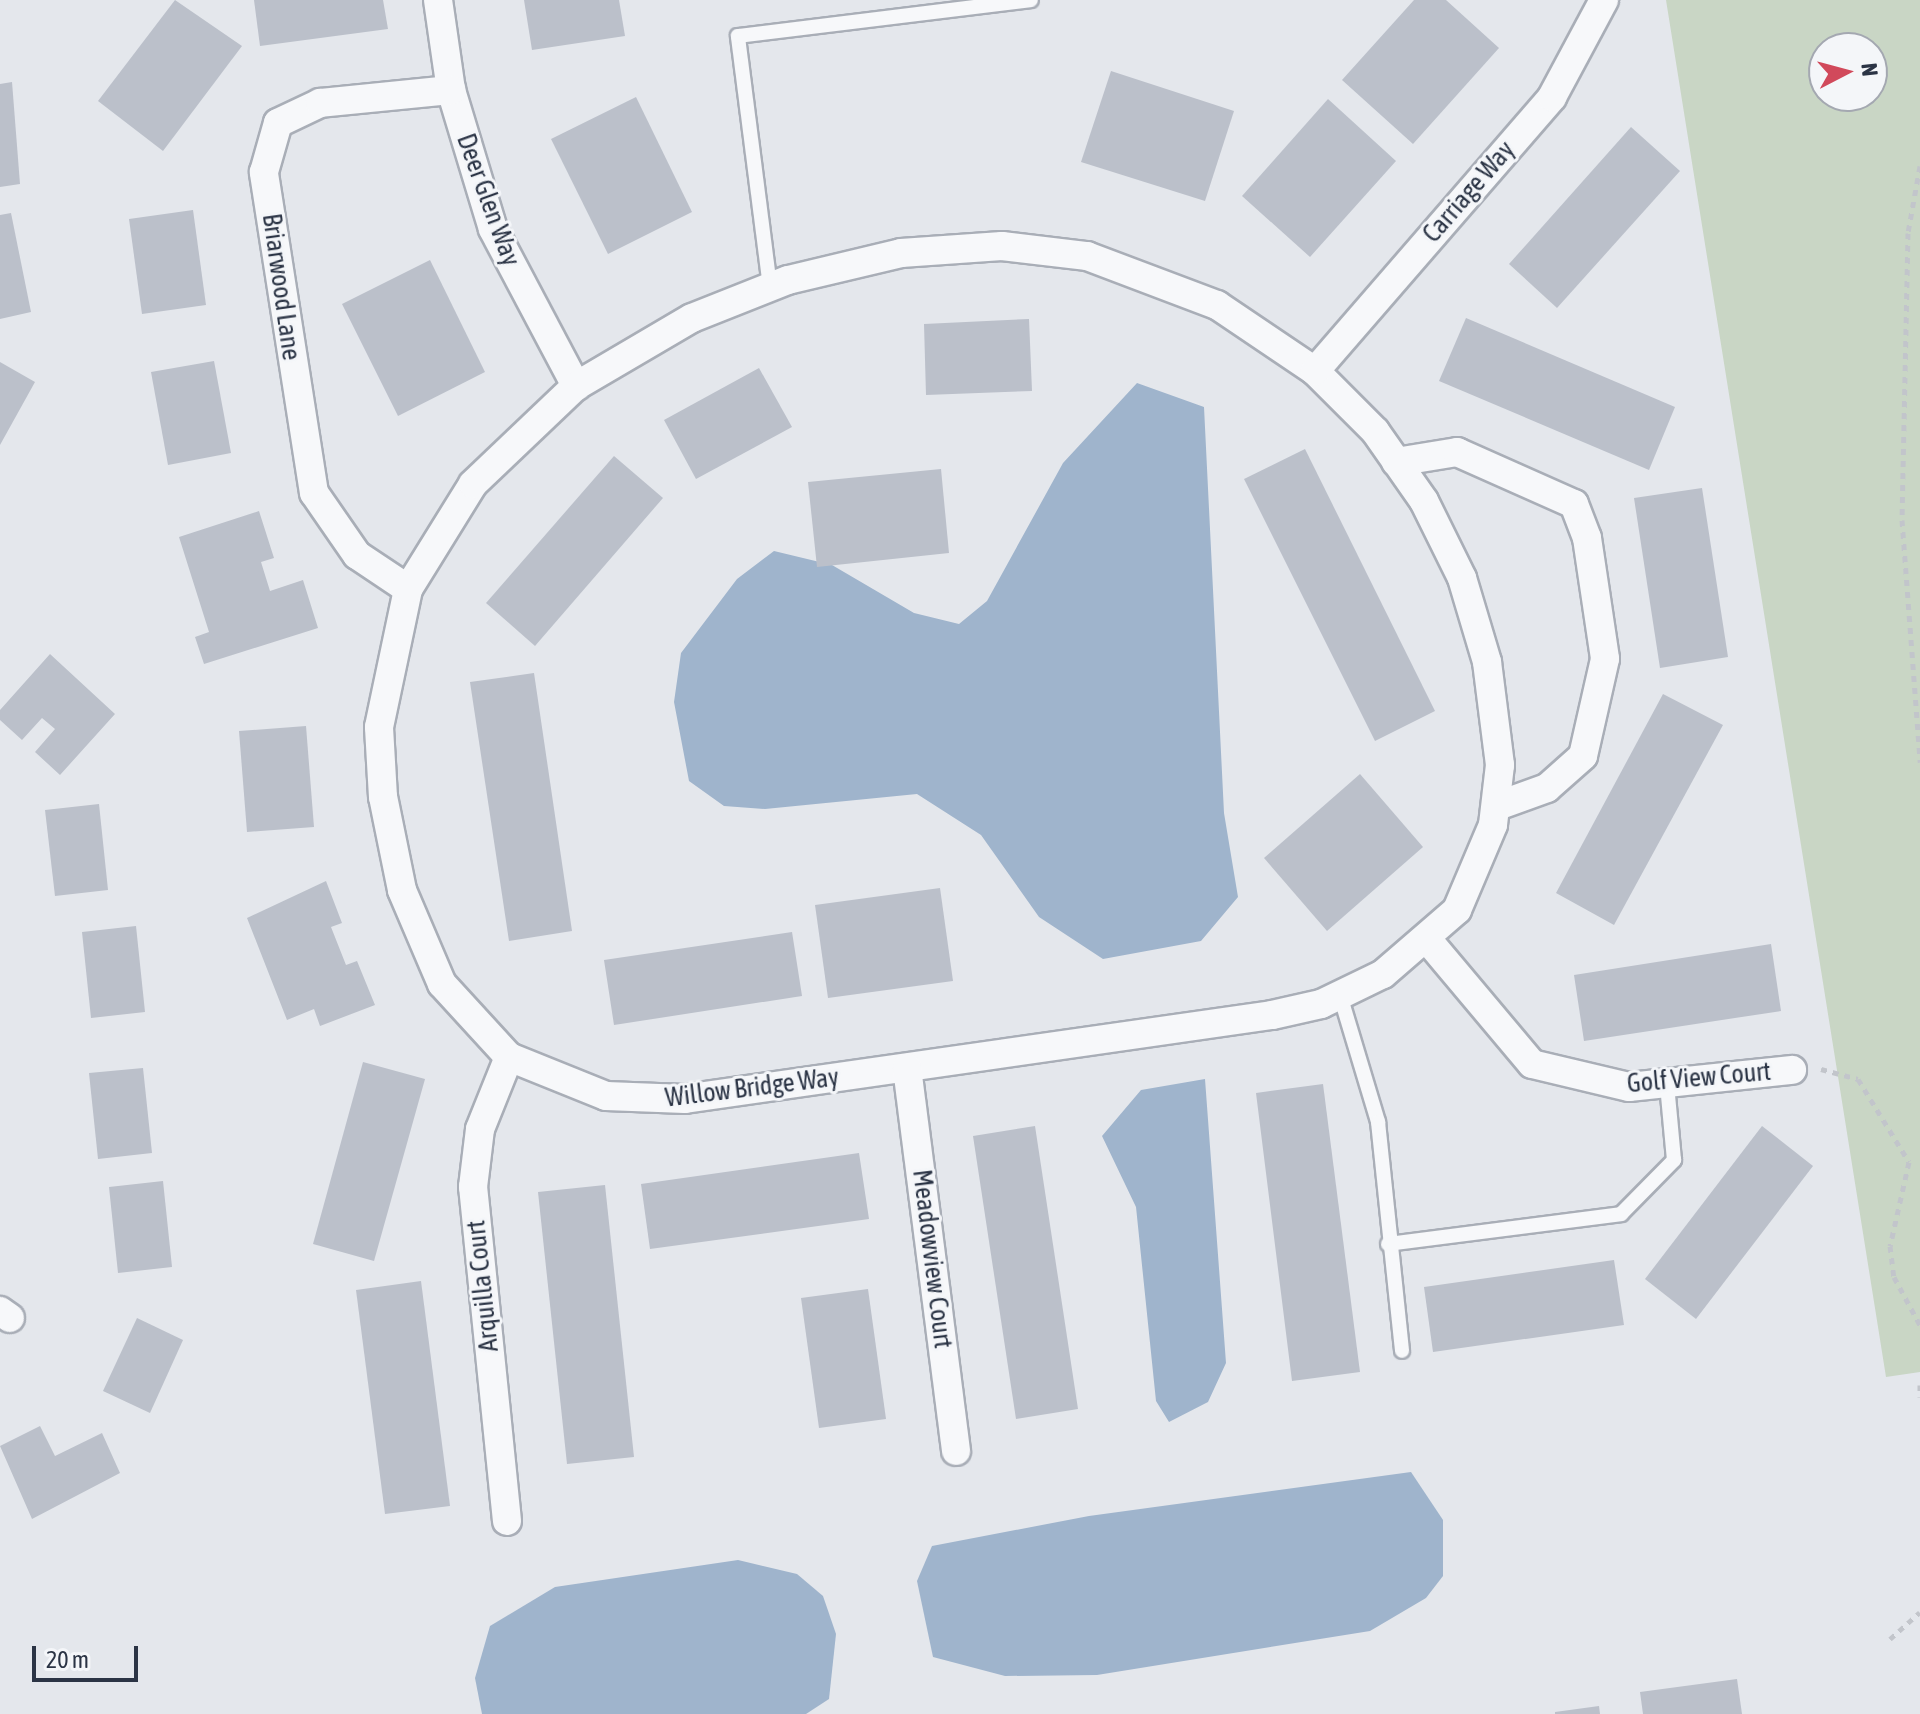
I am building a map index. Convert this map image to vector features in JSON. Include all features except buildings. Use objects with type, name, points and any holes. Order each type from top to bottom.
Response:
[{"type":"street","name":"Deer Glen Way","points":[[438,0],[451,90],[493,229],[576,386]]},
{"type":"street","name":"Carriage Way","points":[[1315,371],[1552,97],[1604,0]]},
{"type":"street","name":"Briarwood Lane","points":[[408,589],[357,555],[314,493],[264,172],[278,123],[320,103],[451,90]]},
{"type":"street","name":"Willow Bridge Way","points":[[1002,246],[1087,256],[1176,284],[1315,371],[1396,462],[1462,578],[1487,662],[1500,765],[1497,806],[1457,910],[1383,974],[1340,995],[1272,1015],[907,1068],[646,1100],[606,1096],[509,1057],[442,984],[402,890],[383,797],[379,727],[408,589],[473,484],[576,386],[692,318],[770,287],[901,253],[1002,246]]},
{"type":"street","points":[[1396,462],[1457,452],[1574,504],[1587,538],[1605,659],[1583,756],[1547,788],[1497,806]]},
{"type":"street","name":"Golf View Court","points":[[1427,939],[1532,1064],[1579,1080],[1667,1084],[1792,1070]]},
{"type":"street","name":"Arquilla Court","points":[[507,1521],[473,1187],[480,1129],[509,1057]]},
{"type":"street","name":"Meadowview Court","points":[[907,1068],[956,1451]]},
{"type":"lane","points":[[770,287],[738,36],[1031,0]]},
{"type":"lane","points":[[1340,995],[1378,1122],[1388,1244],[1402,1351]]},
{"type":"lane","points":[[1388,1244],[1621,1214],[1674,1160],[1667,1084]]},
{"type":"path","points":[[1920,166],[1908,233],[1902,520],[1920,762]]},
{"type":"path","points":[[1792,1070],[1858,1079],[1883,1111],[1909,1162],[1890,1246],[1894,1277],[1920,1325]]},
{"type":"path","points":[[1920,1385],[1920,1397]]},
{"type":"path","points":[[1890,1639],[1920,1612]]},
{"type":"green space","points":[[1666,0],[1920,0],[1920,1372],[1886,1377]]},
{"type":"water","points":[[1137,383],[1204,407],[1224,813],[1238,897],[1201,941],[1103,959],[1039,917],[981,835],[917,794],[765,809],[724,806],[689,781],[674,702],[681,653],[737,579],[774,551],[832,565],[914,613],[959,624],[987,601],[1063,463]]},
{"type":"water","points":[[1205,1079],[1226,1363],[1208,1402],[1169,1422],[1156,1401],[1136,1207],[1102,1136],[1141,1090]]},
{"type":"water","points":[[1411,1472],[1443,1520],[1443,1576],[1426,1598],[1370,1631],[1097,1675],[1005,1676],[933,1657],[917,1581],[932,1546],[1089,1516]]},
{"type":"water","points":[[738,1560],[797,1574],[823,1596],[836,1634],[829,1699],[806,1714],[482,1714],[475,1678],[490,1626],[555,1587]]}]
